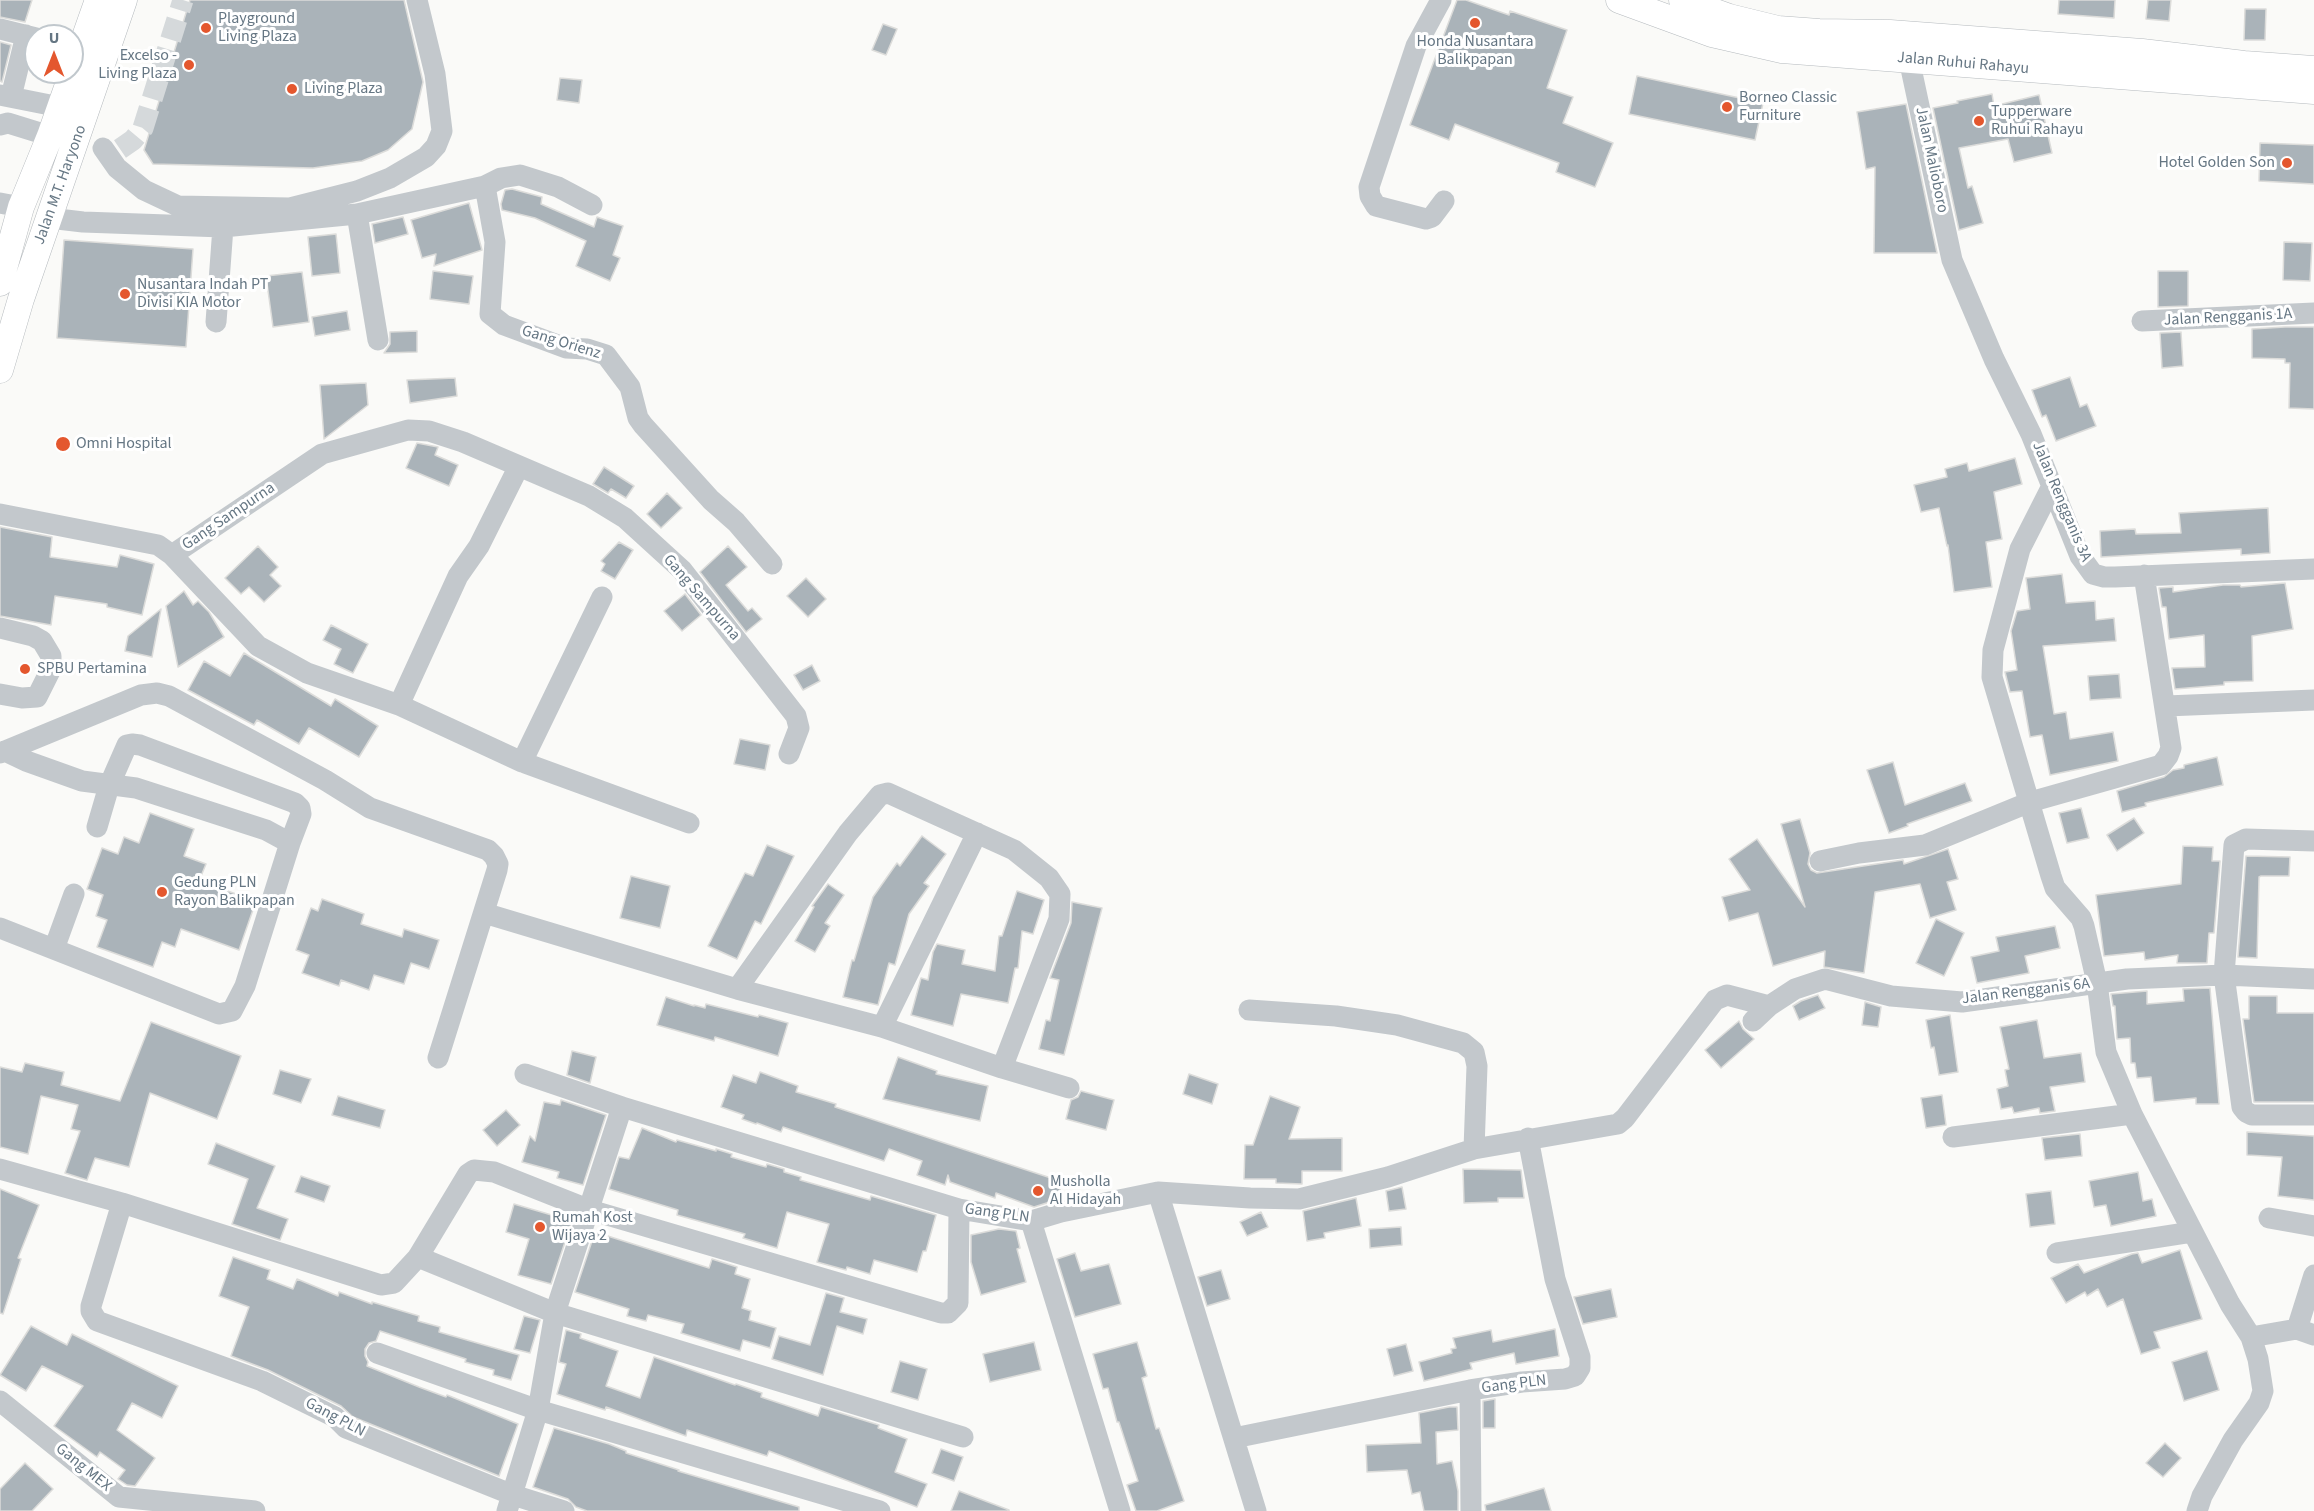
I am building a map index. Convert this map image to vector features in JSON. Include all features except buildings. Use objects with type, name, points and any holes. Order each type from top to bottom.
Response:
[{"type":"main road","name":"Jalan M.T. Haryono","points":[[84,32],[98,0]]},
{"type":"main road","name":"Jalan M.T. Haryono","points":[[0,370],[49,218],[124,0]]},
{"type":"main road","name":"Jalan Ruhui Rahayu","points":[[1619,0],[1712,34],[1782,50],[2314,91]]},
{"type":"main road","name":"Jalan Ruhui Rahayu","points":[[1682,0],[1729,17],[1778,29],[1959,38],[2142,52],[2244,64],[2314,69]]},
{"type":"main road","name":"Jalan M.T. Haryono","points":[[0,283],[10,205],[51,136],[67,84]]},
{"type":"street","points":[[75,147],[112,149],[117,168],[144,190],[178,206],[290,208],[357,191],[390,178],[426,157],[436,146],[442,131],[435,74],[417,0]]},
{"type":"street","points":[[1441,0],[1416,46],[1369,187],[1370,196],[1376,206],[1426,219],[1432,217],[1444,201]]},
{"type":"street","points":[[0,29],[24,34]]},
{"type":"street","points":[[24,53],[6,96],[60,107]]},
{"type":"street","name":"Jalan Malioboro","points":[[1910,59],[1952,260]]},
{"type":"street","points":[[0,125],[8,123],[51,136]]},
{"type":"street","points":[[49,218],[83,222],[223,227],[357,214],[485,186],[509,175],[526,176],[558,187],[592,205]]},
{"type":"street","name":"Gang Orienz","points":[[485,186],[495,242],[490,314],[504,325],[566,348],[587,349],[606,355],[630,387],[638,418],[643,425],[711,500],[736,522],[772,564]]},
{"type":"street","points":[[357,214],[378,340]]},
{"type":"street","points":[[216,322],[223,227]]},
{"type":"street","name":"Jalan Rengganis 3A","points":[[1952,260],[1994,358],[2031,434],[2080,556],[2093,573],[2104,577],[2314,569]]},
{"type":"street","name":"Jalan Rengganis 1A","points":[[2142,321],[2314,313]]},
{"type":"street","name":"Gang Sampurna","points":[[172,555],[322,454],[408,430],[429,431],[464,442],[589,496],[625,518],[682,570],[796,716],[799,728],[789,754]]},
{"type":"street","points":[[399,705],[458,576],[479,546],[519,466]]},
{"type":"street","points":[[2052,486],[2020,549],[1993,650],[1992,677],[2055,888],[2081,918],[2084,926],[2097,983],[2106,1053],[2132,1114],[2230,1304],[2251,1337],[2258,1359],[2263,1391],[2259,1403],[2233,1440],[2202,1496],[2197,1511]]},
{"type":"street","name":"Gang Sampurna","points":[[0,514],[158,545],[172,555],[258,646],[307,673],[399,705],[522,762],[689,823]]},
{"type":"street","points":[[1820,861],[1859,853],[1925,845],[2030,802],[2161,765],[2171,748],[2144,575]]},
{"type":"street","points":[[522,762],[602,597]]},
{"type":"street","points":[[0,628],[33,636],[42,641],[51,656],[51,669],[37,697],[22,698],[0,694]]},
{"type":"street","points":[[2,752],[141,695],[157,693],[169,696],[325,780],[369,808],[488,850],[498,864],[438,1058]]},
{"type":"street","points":[[2166,706],[2314,700]]},
{"type":"street","points":[[0,928],[219,1014],[232,1011],[245,986],[301,814],[300,808],[295,803],[140,745],[127,746],[109,786],[97,827]]},
{"type":"street","points":[[2,752],[82,781],[136,788],[266,831],[290,843]]},
{"type":"street","points":[[737,989],[848,833],[880,795],[888,793],[1014,850],[1049,878],[1060,894],[1059,919],[1002,1068]]},
{"type":"street","points":[[882,1027],[977,833]]},
{"type":"street","points":[[2314,841],[2246,838],[2239,842],[2233,850],[2224,975],[2242,1107],[2252,1115],[2314,1115]]},
{"type":"street","points":[[54,949],[74,894]]},
{"type":"street","points":[[484,913],[737,989],[882,1027],[1069,1088]]},
{"type":"street","name":"Jalan Rengganis 6A","points":[[1761,1014],[1795,989],[1825,979],[1891,996],[1962,1002],[2127,979],[2224,975],[2314,979]]},
{"type":"street","name":"Gang PLN","points":[[525,1074],[622,1107],[959,1209],[1031,1221],[1060,1212],[1158,1192],[1299,1199],[1388,1177],[1474,1149],[1618,1124],[1625,1118],[1715,1000],[1727,995],[1761,1014]]},
{"type":"street","points":[[1249,1010],[1336,1016],[1397,1025],[1463,1043],[1473,1052],[1477,1066],[1474,1149]]},
{"type":"street","points":[[510,1503],[525,1445],[538,1410],[555,1313],[622,1107]]},
{"type":"street","points":[[1953,1137],[2132,1114]]},
{"type":"street","name":"Gang PLN","points":[[1472,1511],[1470,1390],[1522,1382],[1565,1379],[1575,1376],[1580,1368],[1580,1357],[1555,1279],[1528,1138]]},
{"type":"street","points":[[0,1169],[122,1203],[381,1285],[394,1283],[418,1257],[468,1174],[474,1170],[494,1172],[590,1210],[941,1313],[948,1313],[958,1303],[959,1209]]},
{"type":"street","points":[[1158,1192],[1256,1511]]},
{"type":"street","name":"Gang PLN","points":[[122,1203],[91,1306],[91,1311],[97,1321],[262,1381],[335,1417],[346,1428],[510,1503],[564,1511]]},
{"type":"street","points":[[2270,1218],[2314,1226]]},
{"type":"street","points":[[1031,1221],[1120,1511]]},
{"type":"street","points":[[2057,1253],[2192,1232]]},
{"type":"street","points":[[418,1257],[555,1313],[963,1437]]},
{"type":"street","points":[[2251,1337],[2306,1332],[2314,1275]]},
{"type":"street","points":[[377,1353],[538,1410],[880,1511]]},
{"type":"street","points":[[1234,1438],[1470,1390]]},
{"type":"street","name":"Gang MEX","points":[[0,1401],[119,1497],[255,1511]]},
{"type":"tunnel","points":[[120,149],[133,140],[143,128],[183,0]]},
{"type":"place","name":"Honda Nusantara Balikpapan","points":[[1475,23]]},
{"type":"place","name":"Playground Living Plaza","points":[[206,28]]},
{"type":"place","name":"Excelso - Living Plaza","points":[[189,65]]},
{"type":"place","name":"Living Plaza","points":[[292,89]]},
{"type":"place","name":"Borneo Classic Furniture","points":[[1727,107]]},
{"type":"place","name":"Tupperware Ruhui Rahayu","points":[[1979,121]]},
{"type":"place","name":"Hotel Golden Son","points":[[2287,163]]},
{"type":"place","name":"Nusantara Indah PT Divisi KIA Motor","points":[[125,294]]},
{"type":"place","name":"Omni Hospital","points":[[63,444]]},
{"type":"place","name":"SPBU Pertamina","points":[[25,669]]},
{"type":"place","name":"Gedung PLN Rayon Balikpapan","points":[[162,892]]},
{"type":"place","name":"Musholla Al Hidayah","points":[[1038,1191]]},
{"type":"place","name":"Rumah Kost Wijaya 2","points":[[540,1227]]}]
